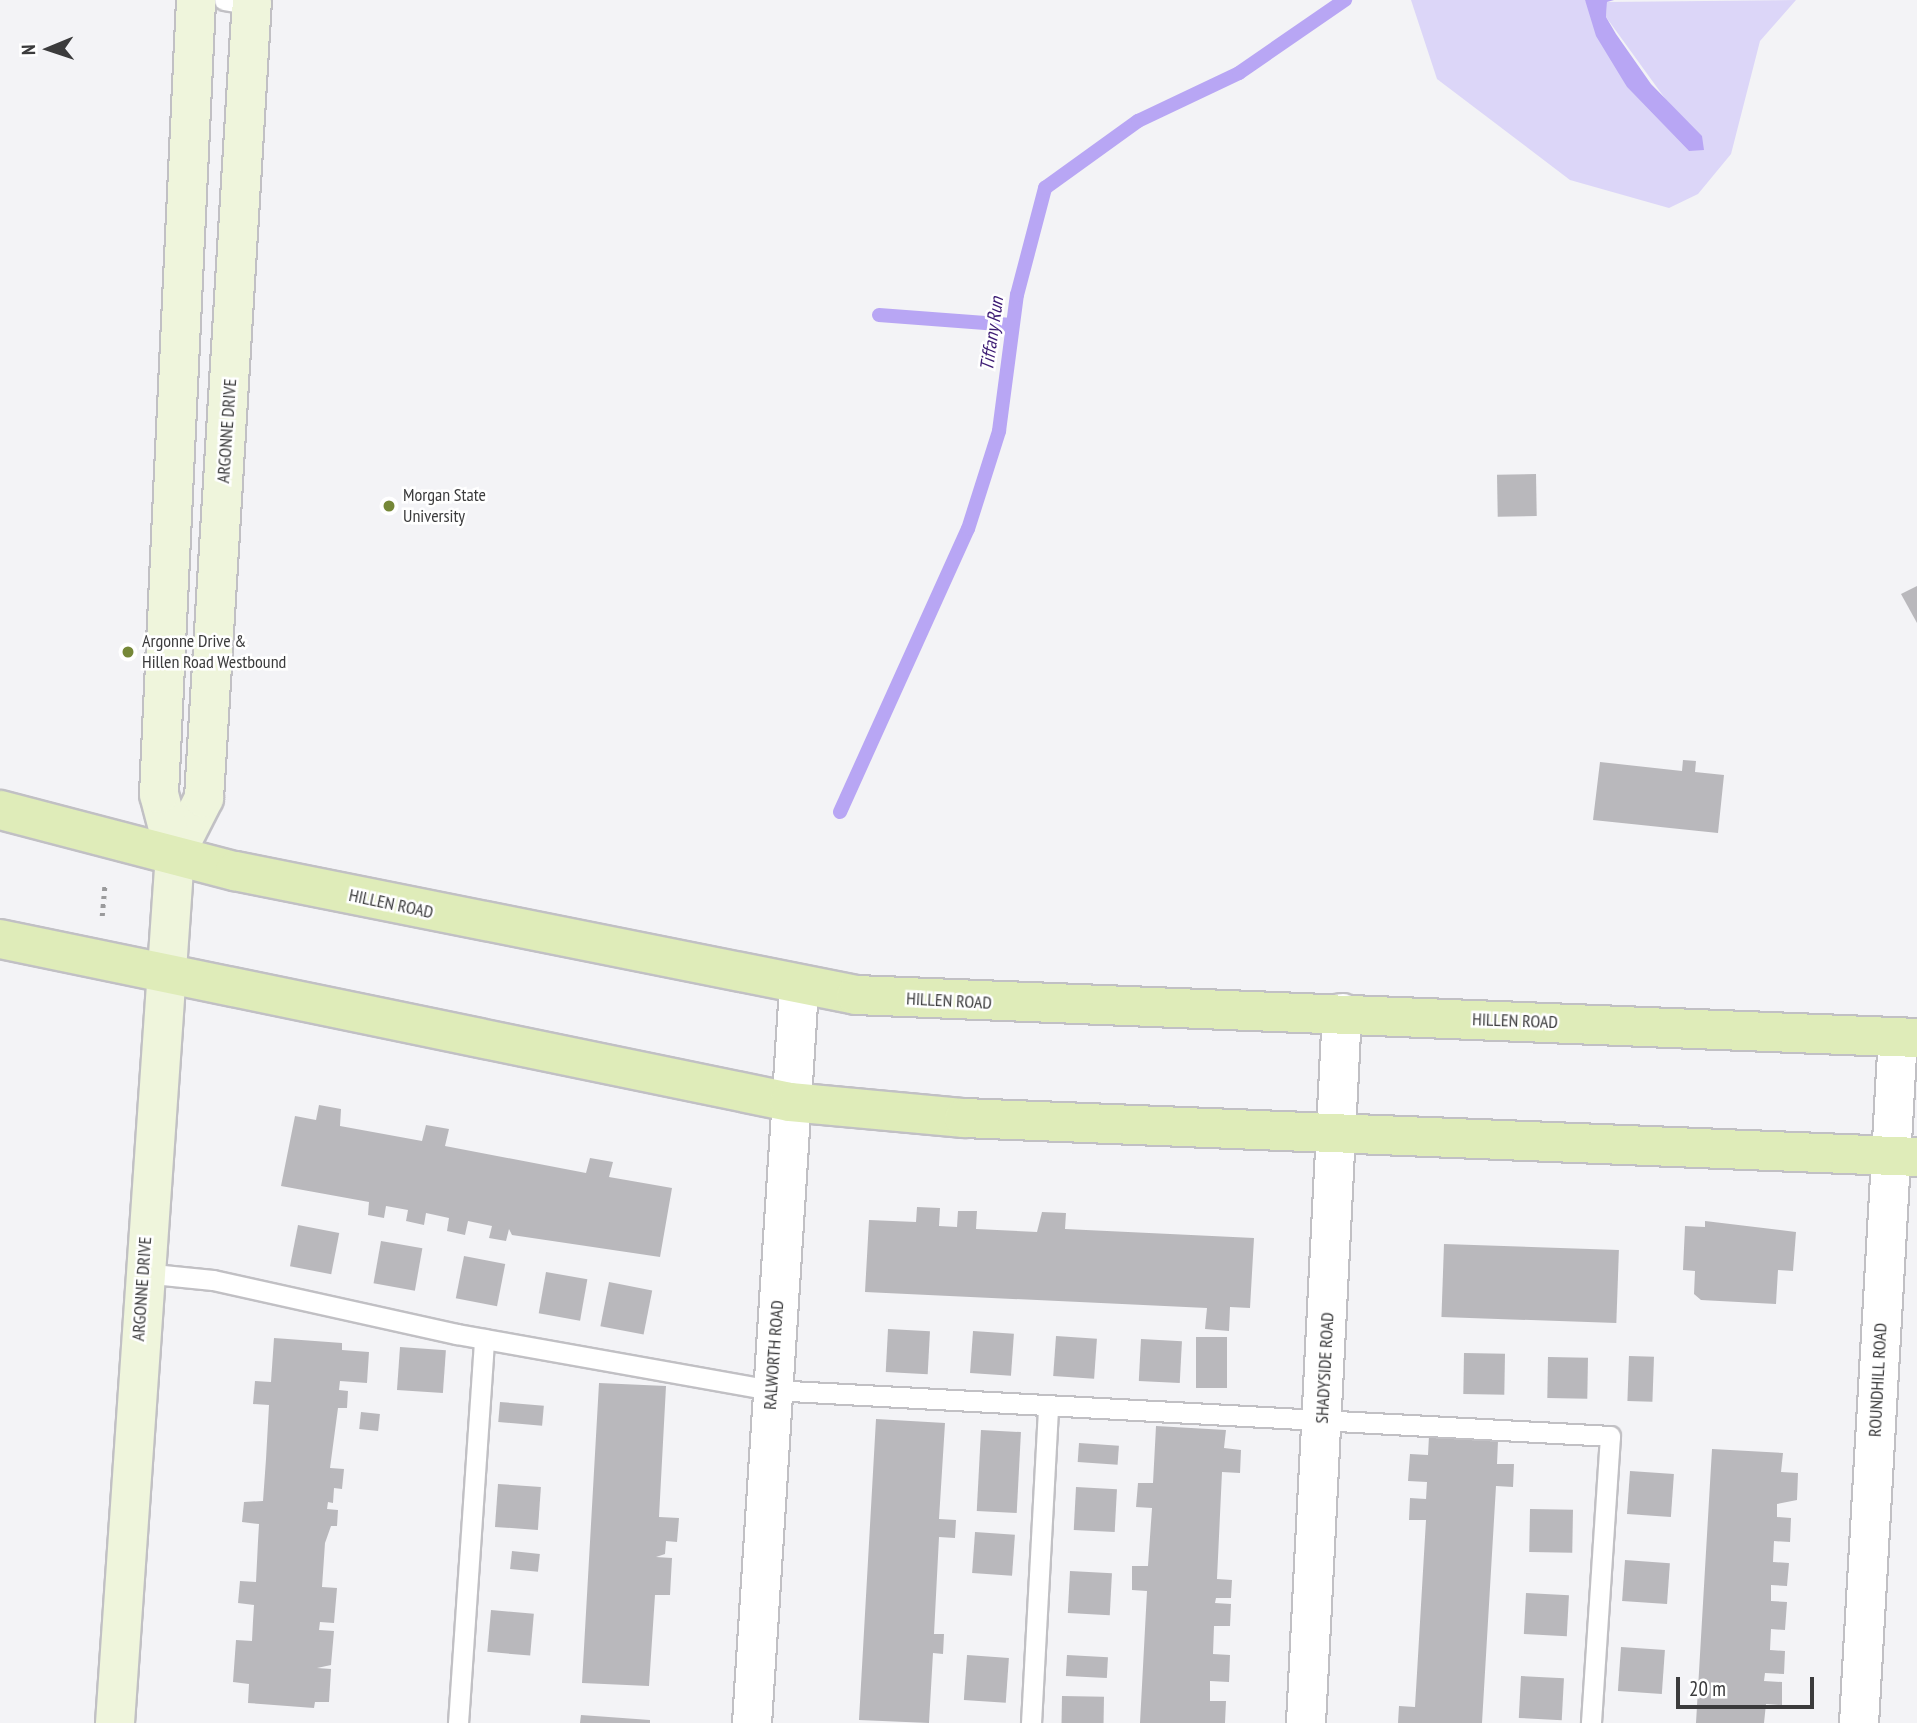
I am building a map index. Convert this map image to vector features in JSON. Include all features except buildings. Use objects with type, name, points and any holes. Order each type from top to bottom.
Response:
[{"type":"main road","name":"ARGONNE DRIVE","points":[[115,1723],[142,1273],[175,855],[159,794],[196,0]]},
{"type":"main road","name":"ARGONNE DRIVE","points":[[175,855],[204,798],[243,2]]},
{"type":"main road","name":"HILLEN ROAD","points":[[0,810],[175,855],[799,988],[939,1002],[1342,1013],[1907,1037]]},
{"type":"main road","points":[[0,939],[790,1102],[964,1118],[1336,1136],[1903,1157]]},
{"type":"street","name":"RALWORTH ROAD","points":[[752,1723],[799,988]]},
{"type":"street","name":"SHADYSIDE ROAD","points":[[1306,1723],[1342,1013]]},
{"type":"street","name":"ROUNDHILL ROAD","points":[[1859,1723],[1903,1157],[1907,1037]]},
{"type":"lane","points":[[142,1273],[213,1280],[484,1339],[772,1390],[1048,1408],[1323,1419],[1610,1436],[1591,1723]]},
{"type":"lane","points":[[458,1723],[484,1339]]},
{"type":"lane","points":[[1031,1723],[1048,1408]]},
{"type":"path","points":[[102,916],[105,884]]},
{"type":"shaded area","points":[[1411,0],[1585,0],[1627,87],[1689,151],[1669,104],[1606,17],[1607,2],[1796,0],[1760,41],[1731,154],[1698,194],[1669,208],[1570,180],[1437,79]]},
{"type":"shaded area","points":[[1585,0],[1614,0],[1607,2],[1606,17],[1616,34],[1651,84],[1702,136],[1704,150],[1689,151],[1627,87],[1596,36]]},
{"type":"waterway","name":"Tiffany Run","points":[[840,812],[968,529],[999,431],[1017,295],[1045,188],[1138,121],[1239,73],[1345,0]]},
{"type":"waterway","points":[[879,315],[1012,325]]},
{"type":"place","name":"Morgan State University","points":[[389,506]]},
{"type":"place","name":"Argonne Drive & Hillen Road Westbound","points":[[128,652]]}]
